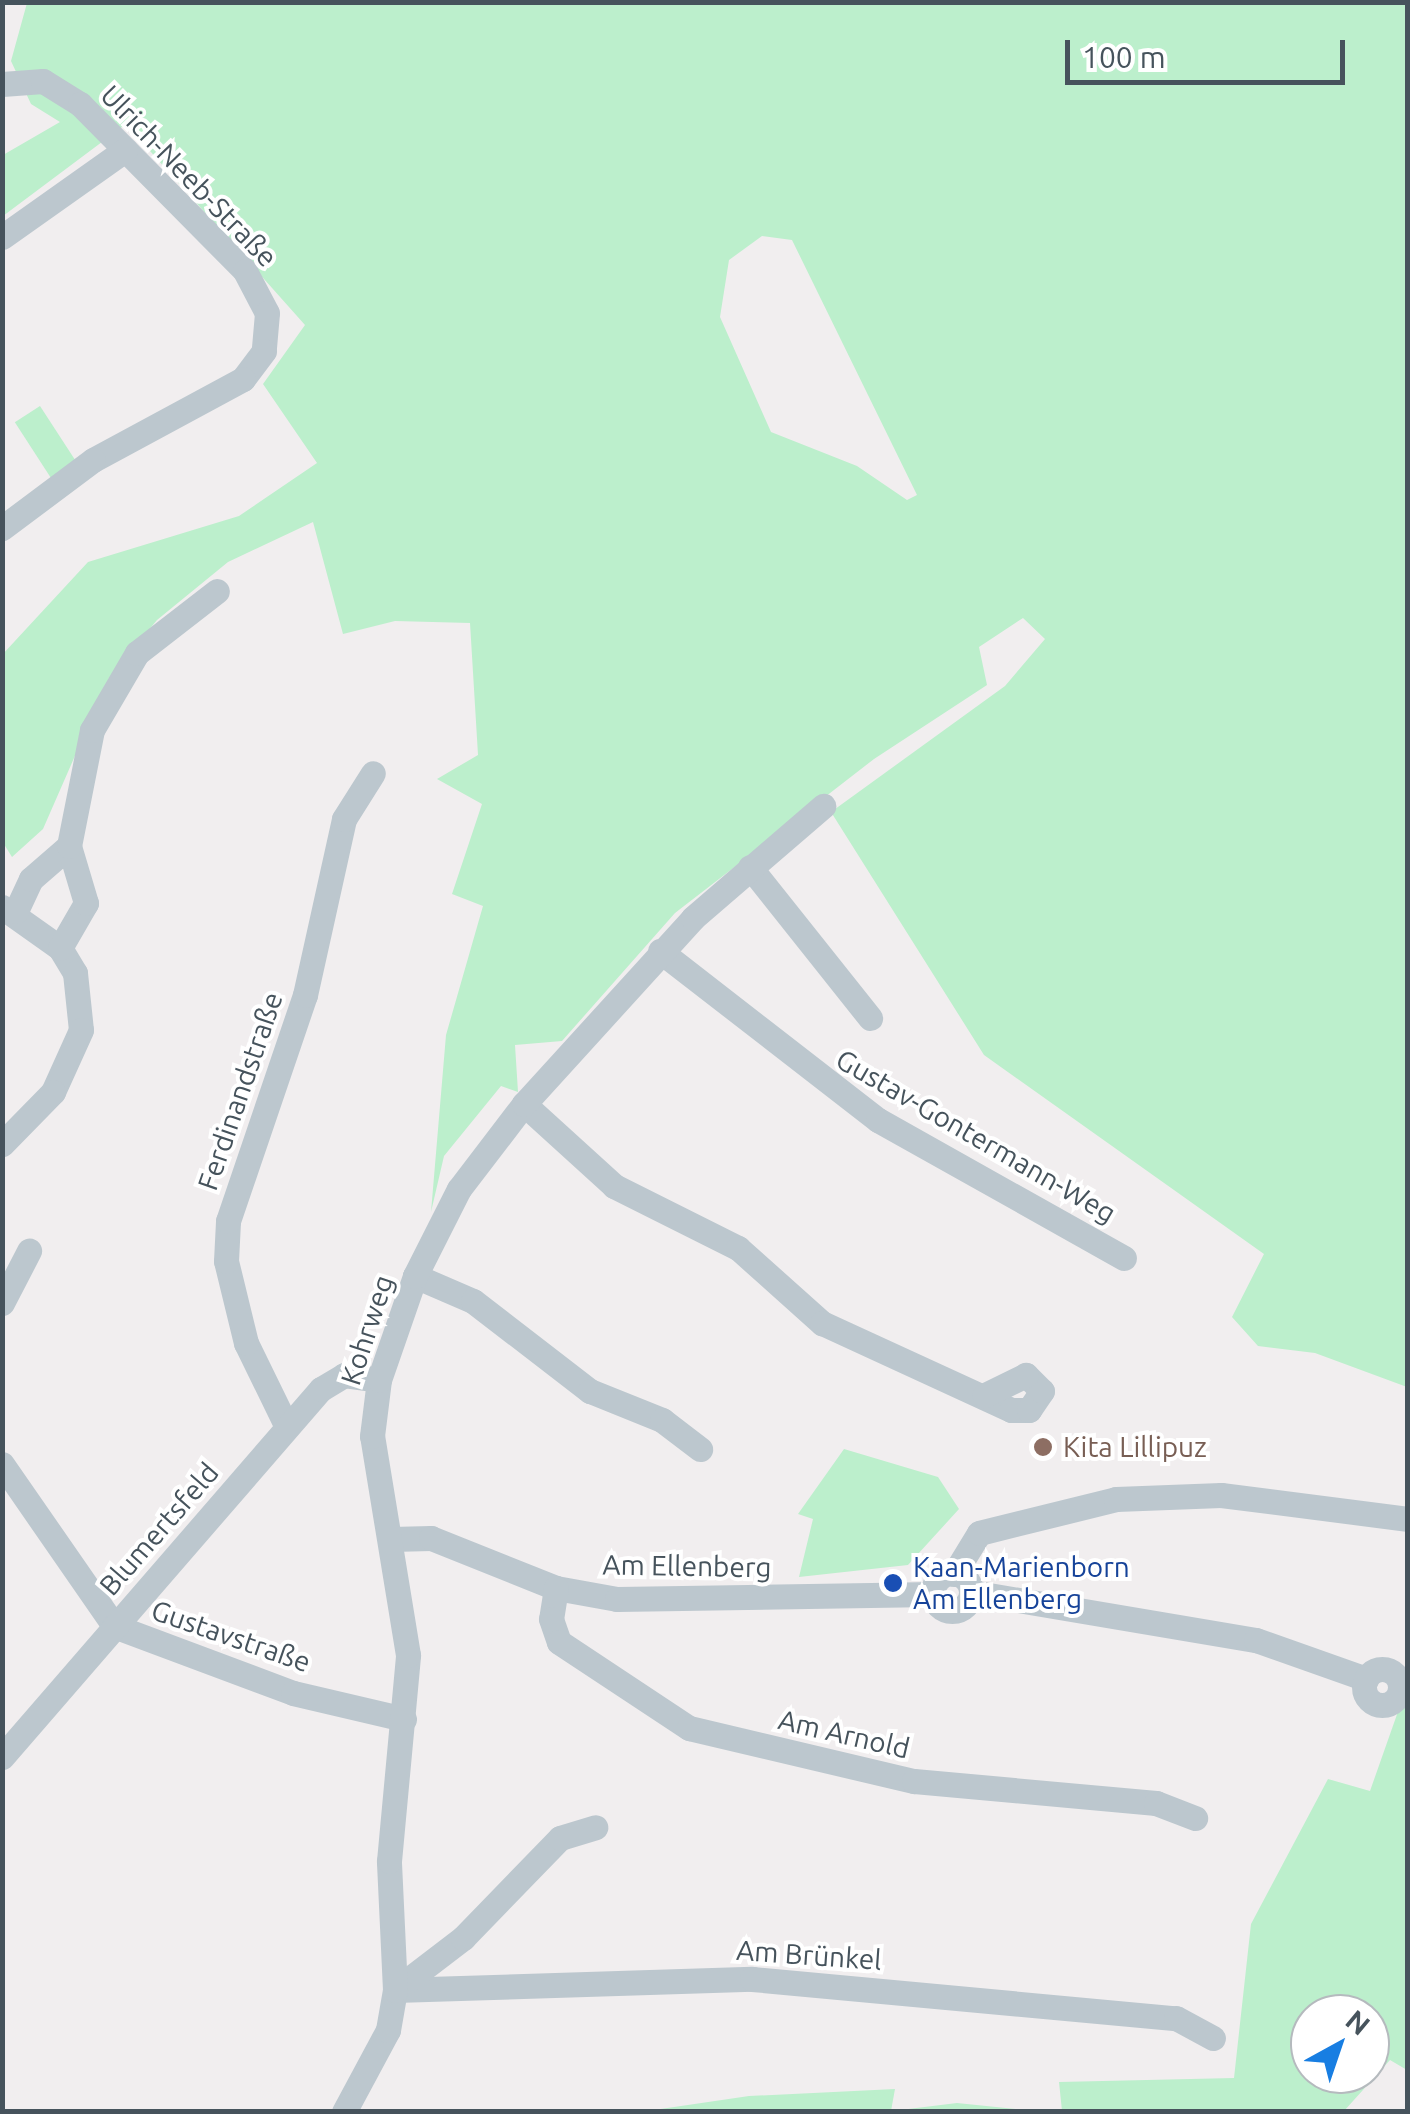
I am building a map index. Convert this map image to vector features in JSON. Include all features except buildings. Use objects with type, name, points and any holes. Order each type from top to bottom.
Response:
[{"type":"street","name":"Ulrich-Neeb-Straße","points":[[2,84],[58,88],[245,271],[267,314],[264,350],[228,390],[93,460],[2,528]]},
{"type":"street","points":[[2,237],[125,150]]},
{"type":"street","points":[[60,948],[88,888],[69,846],[92,730],[117,682],[154,634],[216,591]]},
{"type":"street","name":"Ferdinandstraße","points":[[287,1427],[246,1343],[226,1261],[228,1221],[304,996],[344,819],[373,773]]},
{"type":"street","name":"Kohrweg","points":[[344,2112],[388,2030],[395,1990],[388,1861],[408,1655],[372,1436],[379,1380],[415,1276],[459,1189],[524,1104],[660,951],[823,806]]},
{"type":"street","points":[[2,1144],[71,1064],[80,999],[60,948],[9,909],[30,879],[69,846]]},
{"type":"street","points":[[750,868],[870,1018]]},
{"type":"street","name":"Gustav-Gontermann-Weg","points":[[660,951],[878,1120],[1124,1258]]},
{"type":"street","points":[[524,1104],[614,1186],[738,1248],[822,1323],[985,1394]]},
{"type":"street","points":[[2,1303],[28,1251]]},
{"type":"street","points":[[415,1276],[473,1301],[590,1391],[662,1420],[700,1449]]},
{"type":"street","name":"Blumertsfeld","points":[[2,1757],[332,1380],[379,1380]]},
{"type":"street","name":"Gustavstraße","points":[[2,1464],[114,1626],[293,1692],[404,1718]]},
{"type":"street","name":"Am Ellenberg","points":[[391,1539],[431,1538],[556,1588],[676,1600],[933,1594],[938,1580],[962,1583],[979,1532],[1116,1499],[1221,1495],[1408,1519]]},
{"type":"street","points":[[962,1583],[1256,1640],[1366,1679]]},
{"type":"street","name":"Am Arnold","points":[[556,1588],[550,1619],[560,1642],[624,1694],[688,1728],[914,1781],[1156,1803],[1195,1818]]},
{"type":"street","points":[[395,1990],[463,1938],[560,1838],[594,1827]]},
{"type":"street","name":"Am Brünkel","points":[[395,1990],[752,1979],[1176,2018],[1212,2038]]},
{"type":"green space","points":[[27,3],[1407,3],[1407,1387],[1315,1353],[1258,1346],[1232,1317],[1264,1254],[984,1055],[831,812],[1005,686],[1045,639],[1023,618],[979,647],[987,685],[874,759],[675,913],[562,1041],[515,1045],[518,1092],[501,1086],[444,1156],[431,1212],[446,1035],[483,906],[452,894],[482,804],[437,779],[478,755],[470,623],[395,621],[343,634],[313,522],[228,562],[157,620],[109,678],[43,829],[12,857],[2,841],[2,655],[88,562],[239,516],[317,463],[263,384],[305,325],[126,124],[3,216],[3,155],[60,122],[31,104],[11,61]],"holes":[[[762,236],[792,240],[917,495],[907,500],[857,466],[771,432],[720,317],[729,260]]]},
{"type":"green space","points":[[40,406],[76,461],[51,478],[15,422]]},
{"type":"green space","points":[[844,1449],[938,1477],[959,1509],[908,1565],[799,1577],[813,1519],[798,1514]]},
{"type":"green space","points":[[1407,1686],[1407,2070],[1390,2060],[1390,1994],[1290,1994],[1290,2094],[1359,2094],[1344,2111],[1062,2111],[1059,2082],[1234,2078],[1251,1924],[1328,1779],[1370,1791]]},
{"type":"green space","points":[[895,2089],[891,2111],[647,2111],[749,2096]]},
{"type":"green space","points":[[957,2103],[1036,2111],[892,2111]]},
{"type":"place","name":"Kita Lillipuz","points":[[1043,1447]]},
{"type":"place","name":"Kaan-Marienborn Am Ellenberg","points":[[893,1583]]}]
